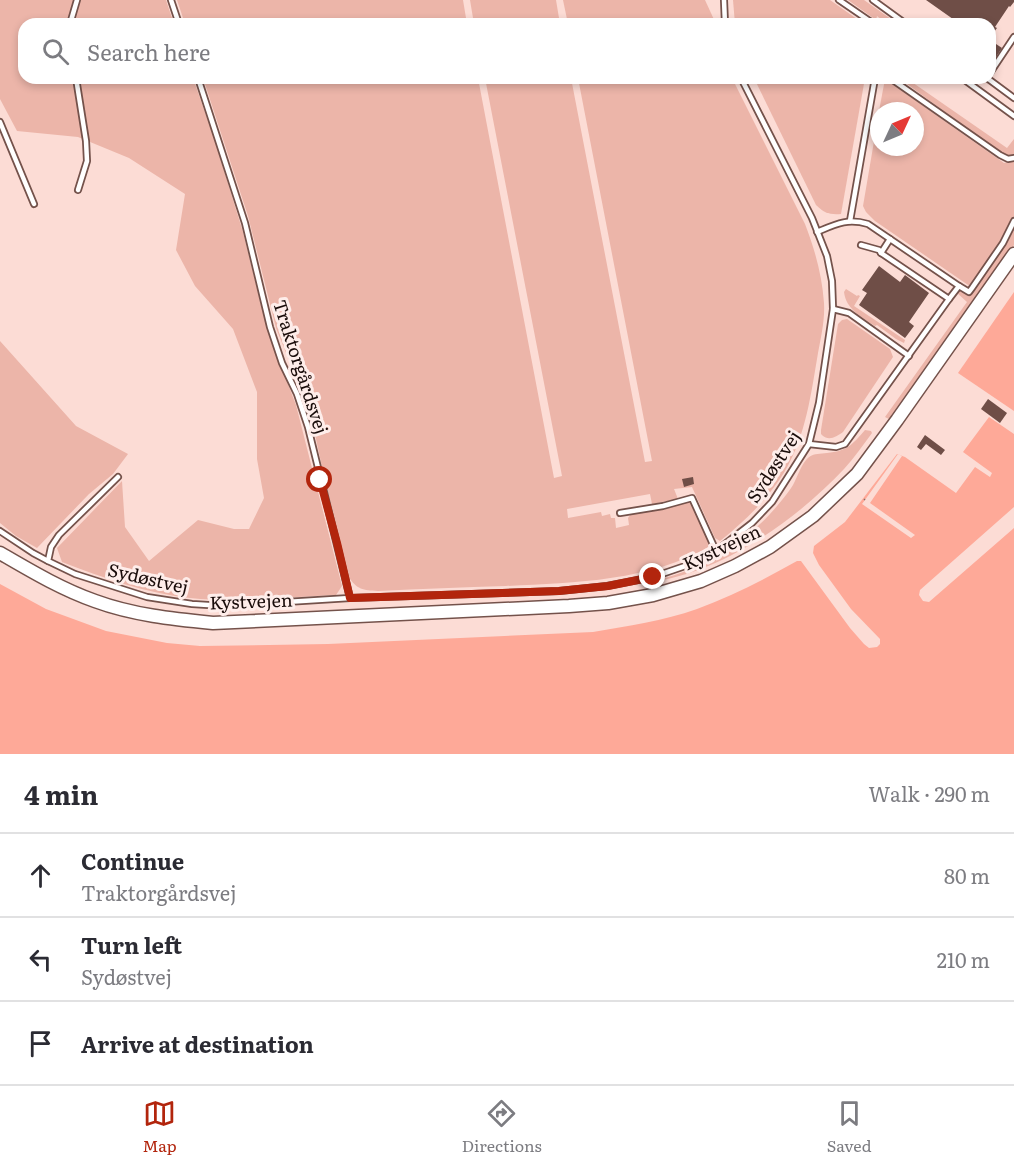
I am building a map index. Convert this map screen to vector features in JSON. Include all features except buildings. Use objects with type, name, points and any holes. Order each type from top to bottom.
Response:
[{"type":"street","name":"Kystvejen","points":[[0,553],[50,582],[94,601],[130,612],[162,618],[213,623],[608,603],[653,595],[692,584],[735,566],[770,547],[813,516],[857,474],[1014,254]]},
{"type":"lane","points":[[72,18],[77,0]]},
{"type":"lane","points":[[171,0],[177,18]]},
{"type":"lane","points":[[724,0],[725,18]]},
{"type":"lane","points":[[839,0],[865,18]]},
{"type":"lane","points":[[873,0],[898,18]]},
{"type":"lane","points":[[996,64],[1014,37]]},
{"type":"lane","points":[[77,84],[87,161],[78,190]]},
{"type":"lane","name":"Traktorgårdsvej","points":[[200,84],[245,223],[270,327],[308,427],[350,598]]},
{"type":"lane","name":"Sydøstvej","points":[[0,531],[33,553],[75,574],[147,597],[224,606],[350,598],[559,591],[608,586],[672,571],[692,564],[716,550],[752,524],[772,502],[809,444],[819,403],[833,309],[832,281],[826,256],[812,218],[744,84]]},
{"type":"lane","points":[[850,221],[874,84]]},
{"type":"lane","points":[[899,84],[1000,155],[1008,159],[1014,158]]},
{"type":"lane","points":[[970,84],[1014,116]]},
{"type":"lane","points":[[995,84],[1014,98]]},
{"type":"lane","points":[[0,122],[34,204]]},
{"type":"lane","points":[[817,232],[837,223],[857,221],[868,224],[969,291],[1003,243],[1014,221]]},
{"type":"lane","points":[[881,253],[890,239]]},
{"type":"lane","points":[[861,245],[879,250],[949,299]]},
{"type":"lane","points":[[809,444],[836,447],[845,444],[959,286]]},
{"type":"lane","points":[[833,309],[849,314],[909,356]]},
{"type":"lane","points":[[48,561],[51,547],[59,535],[118,477]]},
{"type":"lane","points":[[620,513],[663,506],[692,498],[716,550]]},
{"type":"shaded area","points":[[0,0],[166,0],[172,18],[18,18],[18,84],[195,84],[243,232],[267,329],[296,405],[342,586],[336,595],[245,600],[173,596],[141,589],[62,562],[57,548],[122,481],[125,527],[149,561],[198,520],[234,529],[249,529],[264,498],[257,459],[257,392],[233,329],[195,286],[176,250],[185,194],[129,158],[78,137],[17,131],[0,99]]},
{"type":"shaded area","points":[[177,0],[463,0],[466,18],[183,18]]},
{"type":"shaded area","points":[[470,0],[556,0],[559,18],[473,18]]},
{"type":"shaded area","points":[[563,0],[705,0],[713,18],[567,18]]},
{"type":"shaded area","points":[[733,0],[830,0],[856,18],[734,18]]},
{"type":"shaded area","points":[[848,0],[864,0],[890,18],[877,16],[873,18]]},
{"type":"shaded area","points":[[205,84],[479,84],[554,478],[562,476],[486,84],[572,84],[645,462],[652,461],[579,84],[735,84],[805,224],[818,263],[824,309],[822,328],[807,414],[798,443],[785,471],[771,491],[756,509],[720,541],[715,538],[692,487],[674,489],[678,499],[652,504],[650,494],[567,509],[568,518],[601,512],[602,516],[610,514],[611,518],[615,518],[616,528],[629,525],[628,518],[631,514],[689,502],[692,504],[710,546],[663,567],[611,578],[532,585],[364,590],[357,587],[348,576],[316,439],[303,395],[276,328],[248,216]]},
{"type":"shaded area","points":[[757,84],[864,84],[841,214],[827,213],[816,205]]},
{"type":"shaded area","points":[[884,84],[892,84],[918,102],[881,102]]},
{"type":"shaded area","points":[[907,84],[915,84],[1007,148],[1014,139],[1014,154],[1007,156]]},
{"type":"shaded area","points":[[924,107],[1004,163],[1014,161],[1014,216],[1001,243],[971,287],[875,221],[863,206],[872,156],[924,156]]},
{"type":"shaded area","points":[[1014,227],[1014,245],[891,420],[885,417],[967,302],[956,292],[958,289],[968,295]]},
{"type":"shaded area","points":[[846,289],[860,296],[854,306],[905,340],[904,343],[855,312],[845,298]]},
{"type":"shaded area","points":[[1014,292],[1014,411],[958,373]]},
{"type":"shaded area","points":[[847,319],[890,349],[893,357],[843,432],[835,437],[826,438],[821,434],[821,430],[838,324]]},
{"type":"shaded area","points":[[0,341],[76,426],[128,454],[113,474],[89,494],[37,548],[16,536],[0,523]]},
{"type":"shaded area","points":[[989,417],[1014,434],[1014,507],[920,590],[919,595],[923,601],[929,602],[1014,528],[1014,754],[0,754],[0,584],[46,609],[106,631],[167,643],[200,646],[328,644],[593,632],[619,628],[697,609],[723,599],[801,561],[864,644],[869,648],[877,647],[880,639],[851,609],[819,565],[813,553],[814,546],[845,522],[897,454],[905,457],[956,493],[975,467],[990,477],[992,473],[963,452]]},
{"type":"shaded area","points":[[865,430],[872,433],[844,469],[780,525],[731,556],[678,576],[651,582],[689,570],[740,541],[755,529],[782,500],[809,457],[844,449]]},
{"type":"pier","points":[[898,454],[902,456],[870,503],[915,535],[911,538],[862,504]]},
{"type":"route","points":[[320,480],[350,598],[559,591],[608,586],[653,577]]}]
